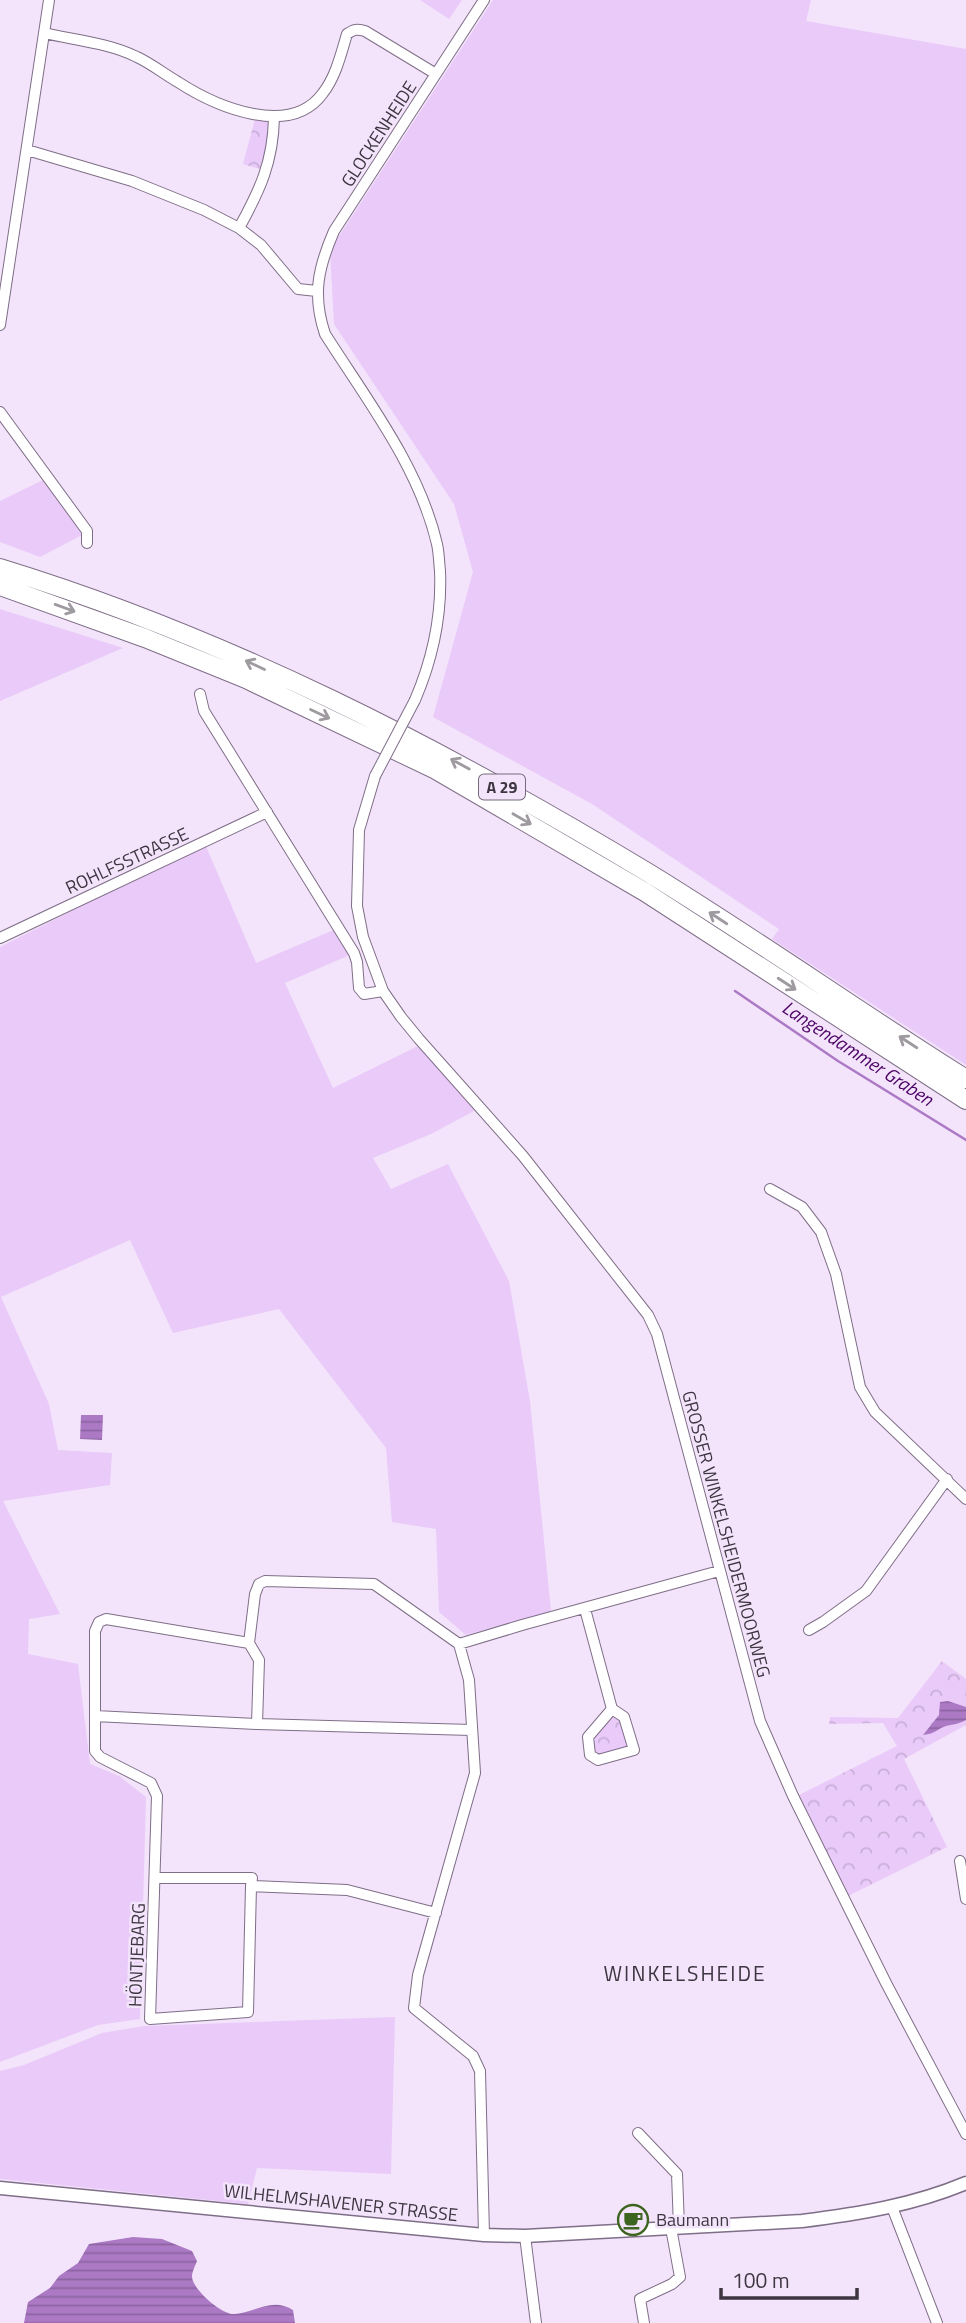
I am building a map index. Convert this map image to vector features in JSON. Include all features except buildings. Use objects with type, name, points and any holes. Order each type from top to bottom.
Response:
[{"type":"highway","name":"A 29","points":[[0,568],[38,579],[243,659],[442,753],[649,873],[966,1079]]},
{"type":"highway","name":"A 29","points":[[0,586],[145,638],[246,679],[436,770],[645,892],[966,1100]]},
{"type":"street","points":[[0,325],[50,0]]},
{"type":"street","name":"GLOCKENHEIDE","points":[[317,291],[322,258],[334,232],[484,0]]},
{"type":"street","points":[[44,33],[135,55],[204,97],[239,110],[274,118],[301,112],[322,95],[333,78],[347,34],[353,30],[365,31],[436,74]]},
{"type":"street","points":[[239,228],[260,191],[271,150],[274,118]]},
{"type":"street","points":[[27,150],[132,181],[204,210],[239,228],[261,245],[298,289],[317,291]]},
{"type":"street","name":"GROSSER WINKELSHEIDERMOORWEG","points":[[317,291],[325,334],[390,436],[424,501],[438,547],[441,596],[436,639],[428,670],[375,776],[359,830],[357,906],[363,937],[383,990],[401,1017],[523,1156],[649,1315],[657,1334],[761,1721],[793,1796],[886,1983],[966,2134]]},
{"type":"street","points":[[0,412],[87,531],[87,543]]},
{"type":"street","points":[[200,694],[204,711],[354,953],[359,989],[364,994],[383,990]]},
{"type":"street","name":"ROHLFSSTRASSE","points":[[0,938],[267,812]]},
{"type":"street","points":[[770,1189],[802,1208],[821,1232],[836,1274],[860,1387],[875,1412],[966,1499]]},
{"type":"street","points":[[809,1630],[866,1591],[947,1479]]},
{"type":"street","points":[[459,1644],[719,1571]]},
{"type":"street","points":[[257,1724],[259,1660],[249,1643],[255,1594],[259,1584],[265,1581],[374,1584],[459,1644],[469,1679],[475,1773],[418,1975],[414,2008],[472,2056],[480,2071],[484,2235]]},
{"type":"street","points":[[585,1609],[612,1709],[624,1717],[634,1750],[598,1760],[590,1755],[588,1737],[612,1709]]},
{"type":"street","name":"HÖNTJEBARG","points":[[155,1878],[251,1878],[248,2012],[150,2019],[157,1796],[151,1783],[100,1757],[95,1751],[95,1630],[99,1622],[106,1619],[249,1643]]},
{"type":"street","points":[[95,1716],[472,1730]]},
{"type":"street","points":[[960,1861],[966,1899]]},
{"type":"street","name":"HÖNTJEBARG","points":[[251,1886],[347,1890],[436,1913]]},
{"type":"street","points":[[638,2133],[677,2174],[675,2228],[680,2277],[672,2284],[640,2299],[644,2323]]},
{"type":"street","name":"WILHELMSHAVENER STRASSE","points":[[0,2188],[484,2235],[525,2236],[802,2221],[892,2207],[966,2183]]},
{"type":"street","points":[[892,2207],[937,2323]]},
{"type":"street","points":[[525,2236],[536,2323]]},
{"type":"green space","points":[[420,0],[462,0],[449,19]]},
{"type":"green space","points":[[493,0],[811,0],[806,21],[966,49],[966,1065],[772,939],[779,929],[592,804],[433,717],[473,572],[454,504],[334,324],[330,250]]},
{"type":"green space","points":[[255,119],[270,124],[263,170],[243,164]]},
{"type":"green space","points":[[43,480],[84,534],[40,557],[0,542],[0,501]]},
{"type":"green space","points":[[0,609],[123,648],[0,701]]},
{"type":"green space","points":[[205,844],[256,963],[336,929],[352,954],[285,983],[333,1088],[418,1046],[476,1110],[431,1134],[373,1158],[391,1189],[448,1164],[509,1281],[530,1401],[551,1611],[466,1635],[439,1612],[436,1529],[392,1522],[386,1448],[279,1309],[173,1333],[130,1240],[1,1297],[49,1404],[58,1450],[112,1453],[110,1485],[3,1501],[60,1614],[29,1619],[28,1654],[78,1664],[90,1764],[119,1776],[146,1797],[140,2019],[98,2025],[0,2062],[0,947]]},
{"type":"green space","points":[[942,1661],[966,1679],[966,1725],[904,1759],[947,1847],[848,1896],[799,1795],[897,1746],[883,1723],[829,1724],[830,1717],[898,1718]]},
{"type":"green space","points":[[613,1713],[614,1717],[623,1722],[626,1741],[629,1744],[627,1749],[600,1756],[594,1754],[592,1738]]},
{"type":"green space","points":[[395,2017],[391,2174],[257,2168],[248,2204],[0,2179],[0,2071],[24,2065],[102,2033],[144,2026]]},
{"type":"shaded area","points":[[81,1415],[103,1415],[102,1440],[80,1439]]},
{"type":"shaded area","points":[[948,1701],[966,1707],[966,1720],[923,1735],[939,1715],[940,1702]]},
{"type":"shaded area","points":[[133,2237],[162,2239],[192,2251],[197,2261],[192,2275],[197,2289],[223,2311],[235,2314],[264,2306],[285,2306],[293,2310],[295,2323],[24,2323],[28,2302],[50,2288],[59,2276],[78,2263],[89,2244]]},
{"type":"waterway","name":"Langendammer Graben","points":[[735,991],[838,1061],[966,1140]]},
{"type":"place","name":"Baumann","points":[[633,2220]]},
{"type":"district","name":"WINKELSHEIDE","points":[[685,1974]]}]
